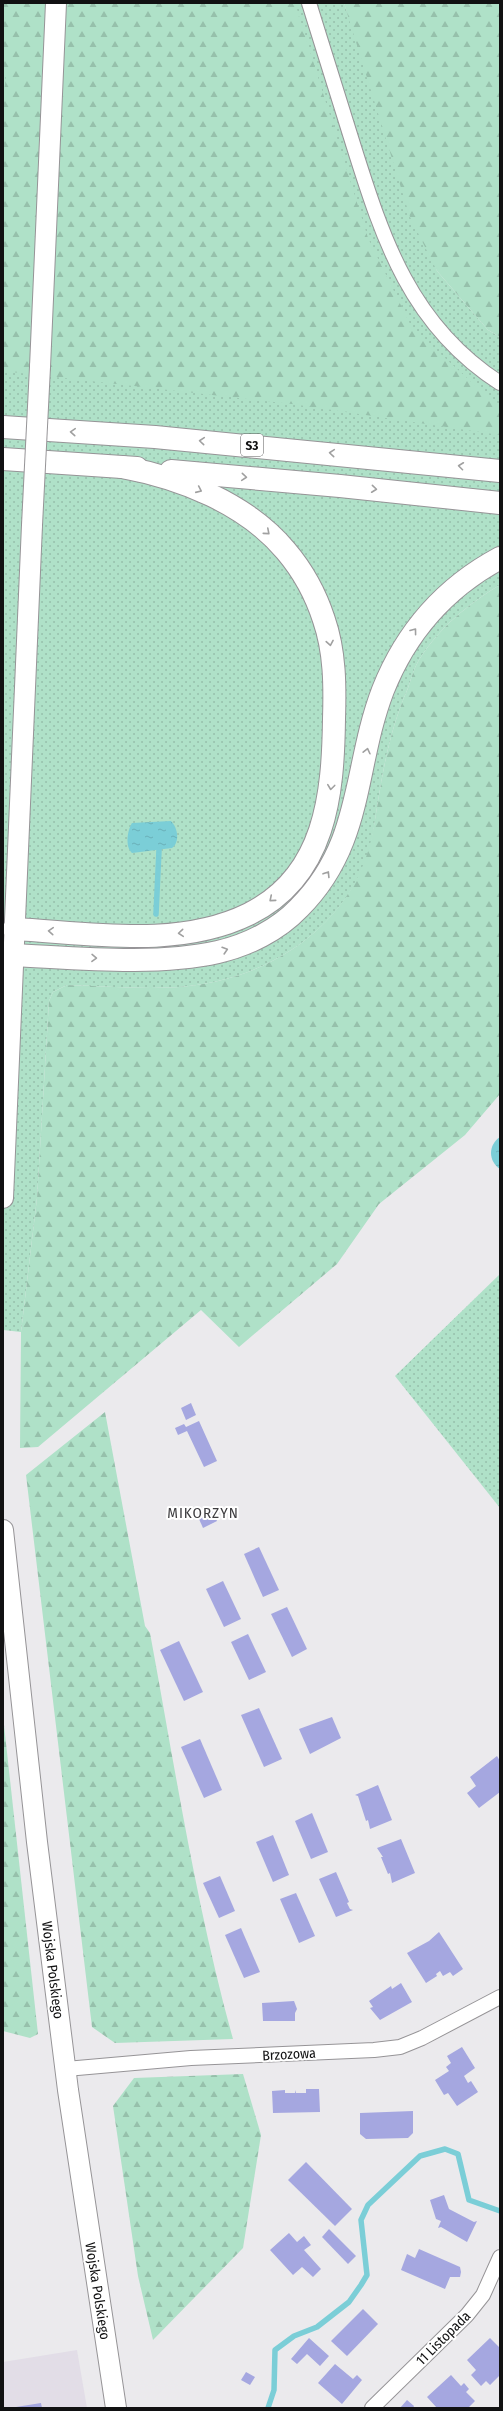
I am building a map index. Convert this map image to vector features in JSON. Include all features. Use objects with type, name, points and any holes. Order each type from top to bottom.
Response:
[{"type":"highway","name":"S3","points":[[3,428],[155,437],[500,470]]},
{"type":"highway","name":"S3","points":[[3,460],[122,467],[340,486],[500,503]]},
{"type":"highway","points":[[14,929],[151,935],[195,931],[219,926],[250,914],[281,891],[309,857],[326,818],[333,750],[334,670],[325,621],[312,590],[284,549],[262,528],[243,514],[189,485],[122,467]]},
{"type":"highway","points":[[13,955],[137,959],[187,957],[218,952],[244,944],[270,931],[288,919],[319,886],[343,845],[353,812],[379,703],[397,659],[410,637],[439,602],[469,576],[500,558]]},
{"type":"street","points":[[3,1198],[56,3]]},
{"type":"street","points":[[309,3],[376,216],[396,266],[432,322],[457,350],[483,372],[500,382]]},
{"type":"street","name":"Wojska Polskiego","points":[[3,1530],[36,1834],[76,2155],[116,2408]]},
{"type":"street","name":"Brzozowa","points":[[66,2069],[192,2058],[374,2050],[400,2047],[422,2038],[500,1997]]},
{"type":"street","name":"11 Listopada","points":[[372,2408],[467,2315],[483,2295],[500,2257]]},
{"type":"shaded area","points":[[77,2350],[87,2408],[3,2408],[3,2362]]},
{"type":"green space","points":[[3,3],[344,3],[437,271],[488,330],[500,337],[500,585],[477,600],[445,627],[427,648],[417,663],[390,740],[381,781],[370,848],[360,873],[347,896],[331,917],[312,935],[291,950],[268,963],[243,974],[199,985],[181,987],[142,988],[67,985],[53,992],[49,1001],[37,1198],[21,1332],[3,1330]]},
{"type":"green space","points":[[3,3],[295,3],[368,238],[412,328],[500,408],[500,435],[292,404],[3,371],[3,100],[6,76],[3,61]]},
{"type":"green space","points":[[344,3],[500,3],[500,337],[488,330],[437,271],[410,217]]},
{"type":"green space","points":[[500,585],[500,1094],[465,1135],[379,1204],[337,1264],[239,1347],[201,1310],[38,1447],[20,1448],[21,1332],[37,1198],[49,1001],[53,992],[67,985],[162,988],[199,985],[218,981],[243,974],[268,963],[291,950],[312,935],[331,917],[347,896],[360,873],[371,842],[390,740],[417,663],[427,648],[445,627],[477,600]]},
{"type":"green space","points":[[500,1274],[500,1508],[395,1376]]},
{"type":"green space","points":[[105,1412],[145,1626],[150,1633],[197,1888],[233,2039],[115,2043],[92,2027],[26,1475]]},
{"type":"green space","points":[[3,1716],[38,2034],[30,2038],[3,2031]]},
{"type":"green space","points":[[243,2074],[261,2135],[243,2248],[153,2340],[138,2276],[113,2106],[134,2078]]},
{"type":"water","points":[[171,821],[177,831],[177,839],[172,848],[132,853],[128,847],[128,839],[129,830],[132,823]]},
{"type":"water","points":[[500,1137],[500,1169],[493,1162],[491,1153],[493,1144]]},
{"type":"building","points":[[191,1403],[196,1415],[186,1420],[181,1408]]},
{"type":"building","points":[[199,1421],[217,1461],[204,1467],[187,1431],[178,1435],[175,1428],[184,1424],[186,1427]]},
{"type":"building","points":[[213,1512],[217,1521],[203,1528],[199,1519]]},
{"type":"building","points":[[259,1547],[279,1590],[263,1597],[244,1554]]},
{"type":"building","points":[[223,1581],[241,1619],[224,1627],[206,1589]]},
{"type":"building","points":[[287,1607],[307,1649],[292,1657],[271,1614]]},
{"type":"building","points":[[248,1634],[266,1672],[249,1680],[231,1642]]},
{"type":"building","points":[[179,1641],[203,1692],[184,1701],[160,1650]]},
{"type":"building","points":[[259,1708],[282,1759],[264,1767],[241,1715]]},
{"type":"building","points":[[332,1717],[341,1738],[310,1754],[299,1729]]},
{"type":"building","points":[[200,1739],[222,1790],[204,1798],[181,1747]]},
{"type":"building","points":[[497,1756],[500,1761],[500,1792],[479,1808],[467,1793],[476,1786],[470,1777]]},
{"type":"building","points":[[378,1785],[392,1820],[370,1829],[358,1796],[355,1795]]},
{"type":"building","points":[[312,1813],[328,1852],[311,1859],[295,1821]]},
{"type":"building","points":[[273,1835],[289,1875],[273,1882],[256,1842]]},
{"type":"building","points":[[401,1839],[415,1873],[392,1883],[390,1873],[388,1874],[381,1857],[383,1857],[377,1848]]},
{"type":"building","points":[[336,1872],[349,1902],[347,1903],[350,1909],[353,1910],[336,1917],[319,1879]]},
{"type":"building","points":[[220,1876],[235,1911],[219,1918],[203,1883]]},
{"type":"building","points":[[296,1893],[315,1936],[299,1943],[280,1899]]},
{"type":"building","points":[[241,1928],[260,1972],[244,1978],[225,1935]]},
{"type":"building","points":[[439,1932],[463,1969],[453,1976],[450,1972],[443,1976],[440,1971],[436,1974],[437,1976],[426,1983],[407,1953],[429,1941]]},
{"type":"building","points":[[401,1983],[412,2002],[380,2020],[370,2008],[373,2007],[369,2001],[391,1986],[392,1989]]},
{"type":"building","points":[[294,2001],[297,2009],[295,2013],[295,2021],[263,2021],[262,2003]]},
{"type":"building","points":[[462,2047],[475,2068],[464,2076],[468,2083],[471,2081],[478,2092],[457,2106],[448,2093],[444,2095],[435,2080],[449,2071],[446,2067],[451,2063],[447,2056]]},
{"type":"building","points":[[306,2089],[319,2089],[320,2112],[273,2113],[272,2091],[285,2090],[285,2093],[295,2093],[296,2090],[296,2093],[306,2093]]},
{"type":"building","points":[[413,2111],[413,2133],[408,2138],[366,2139],[360,2134],[360,2113]]},
{"type":"building","points":[[306,2162],[352,2209],[335,2226],[288,2180]]},
{"type":"building","points":[[444,2195],[449,2209],[474,2222],[477,2221],[467,2242],[441,2227],[438,2228],[441,2221],[436,2219],[430,2200]]},
{"type":"building","points":[[329,2229],[356,2256],[348,2264],[322,2237]]},
{"type":"building","points":[[289,2233],[297,2242],[304,2236],[311,2245],[304,2250],[321,2269],[313,2277],[302,2267],[293,2275],[270,2250]]},
{"type":"building","points":[[419,2249],[460,2267],[460,2277],[450,2277],[445,2289],[401,2270],[407,2254],[415,2258]]},
{"type":"building","points":[[363,2309],[378,2324],[347,2356],[331,2341]]},
{"type":"building","points":[[309,2338],[329,2356],[320,2366],[307,2354],[297,2364],[291,2359]]},
{"type":"building","points":[[490,2338],[500,2348],[500,2375],[490,2385],[486,2381],[481,2386],[471,2375],[476,2370],[467,2360]]},
{"type":"building","points":[[335,2364],[353,2379],[357,2375],[362,2380],[342,2404],[318,2383]]},
{"type":"building","points":[[246,2372],[255,2377],[250,2385],[241,2380]]},
{"type":"building","points":[[451,2375],[461,2386],[464,2383],[469,2389],[466,2392],[475,2401],[468,2408],[437,2408],[427,2397]]},
{"type":"building","points":[[407,2400],[414,2406],[413,2408],[400,2408]]},
{"type":"building","points":[[41,2403],[42,2408],[16,2407]]},
{"type":"waterway","points":[[156,914],[159,850]]},
{"type":"waterway","points":[[268,2408],[274,2390],[275,2350],[294,2336],[317,2327],[349,2302],[367,2275],[361,2220],[368,2205],[420,2156],[445,2149],[458,2154],[469,2200],[500,2211]]},
{"type":"district","name":"MIKORZYN","points":[[203,1513]]}]
